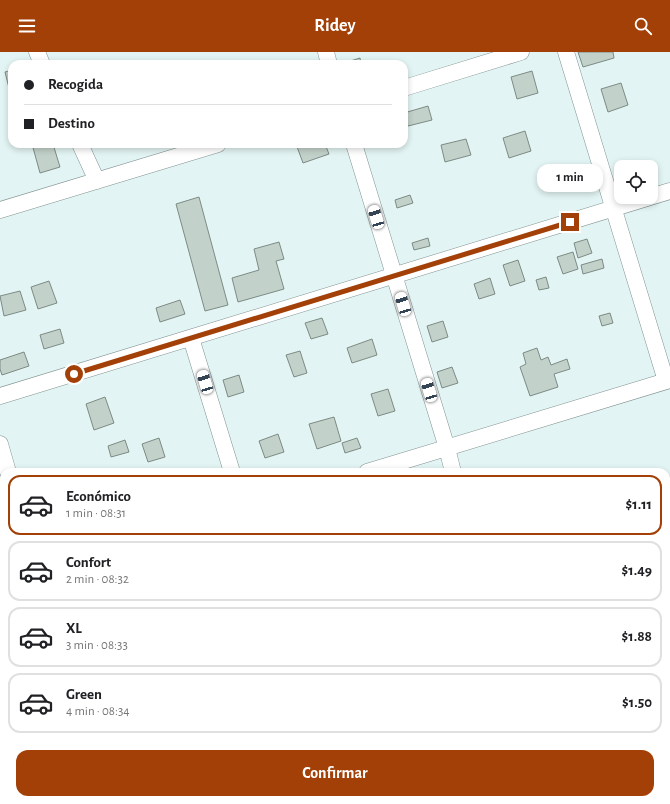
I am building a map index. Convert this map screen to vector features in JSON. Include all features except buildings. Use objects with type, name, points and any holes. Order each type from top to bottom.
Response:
[{"type":"street","points":[[408,87],[521,52]]},
{"type":"street","points":[[380,468],[668,381],[613,209],[566,52]]},
{"type":"street","points":[[82,148],[97,181]]},
{"type":"street","points":[[0,210],[205,148]]},
{"type":"street","points":[[355,148],[452,468]]},
{"type":"street","points":[[0,396],[670,191]]},
{"type":"street","points":[[191,338],[231,468]]},
{"type":"street","points":[[0,444],[7,468]]},
{"type":"route","points":[[74,374],[570,222]]}]
